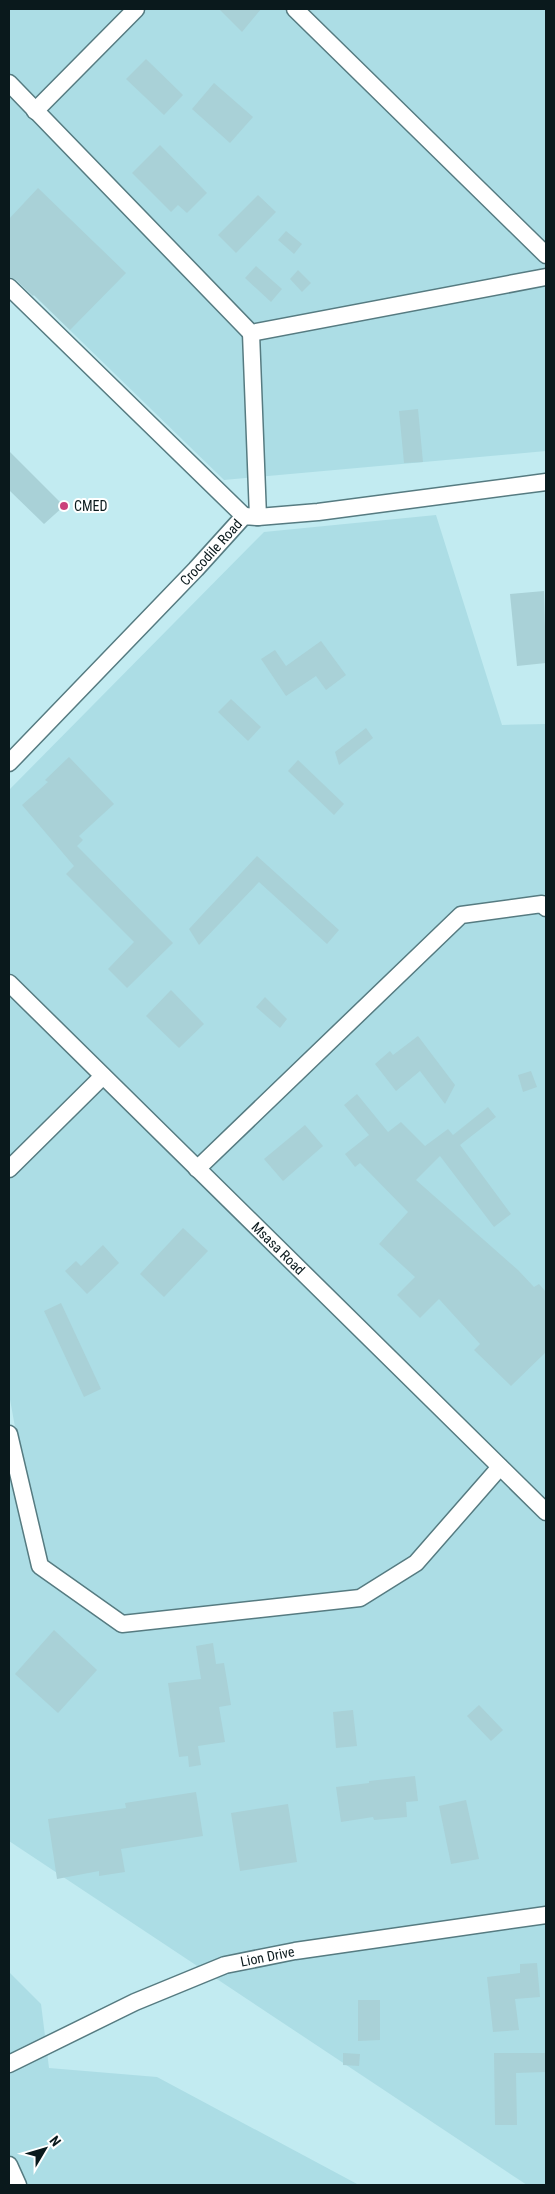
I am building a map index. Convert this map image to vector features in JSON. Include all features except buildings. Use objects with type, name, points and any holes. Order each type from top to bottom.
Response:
[{"type":"street","points":[[35,111],[136,9]]},
{"type":"street","points":[[295,9],[546,255]]},
{"type":"street","points":[[9,83],[251,333],[251,517]]},
{"type":"street","points":[[251,333],[546,277]]},
{"type":"street","points":[[9,287],[251,517]]},
{"type":"street","name":"Crocodile Road","points":[[9,763],[196,569],[251,517],[318,512],[546,482]]},
{"type":"street","points":[[197,1169],[461,915],[542,904],[546,908]]},
{"type":"street","name":"Msasa Road","points":[[9,983],[546,1512]]},
{"type":"street","points":[[9,1169],[103,1076]]},
{"type":"street","points":[[9,1434],[40,1566],[122,1624],[360,1598],[416,1562],[500,1467]]},
{"type":"street","name":"Lion Drive","points":[[9,2064],[135,2002],[225,1965],[295,1951],[546,1915]]},
{"type":"street","points":[[9,2165],[18,2185]]},
{"type":"shaded area","points":[[9,9],[546,9],[546,451],[224,480],[9,271]]},
{"type":"shaded area","points":[[436,515],[502,725],[546,724],[546,2185],[527,2185],[9,1841],[9,1428],[15,1427],[9,1394],[9,790],[264,532]]},
{"type":"shaded area","points":[[9,1972],[41,2004],[49,2068],[157,2077],[359,2185],[9,2185]]},
{"type":"place","name":"CMED","points":[[64,506]]}]
